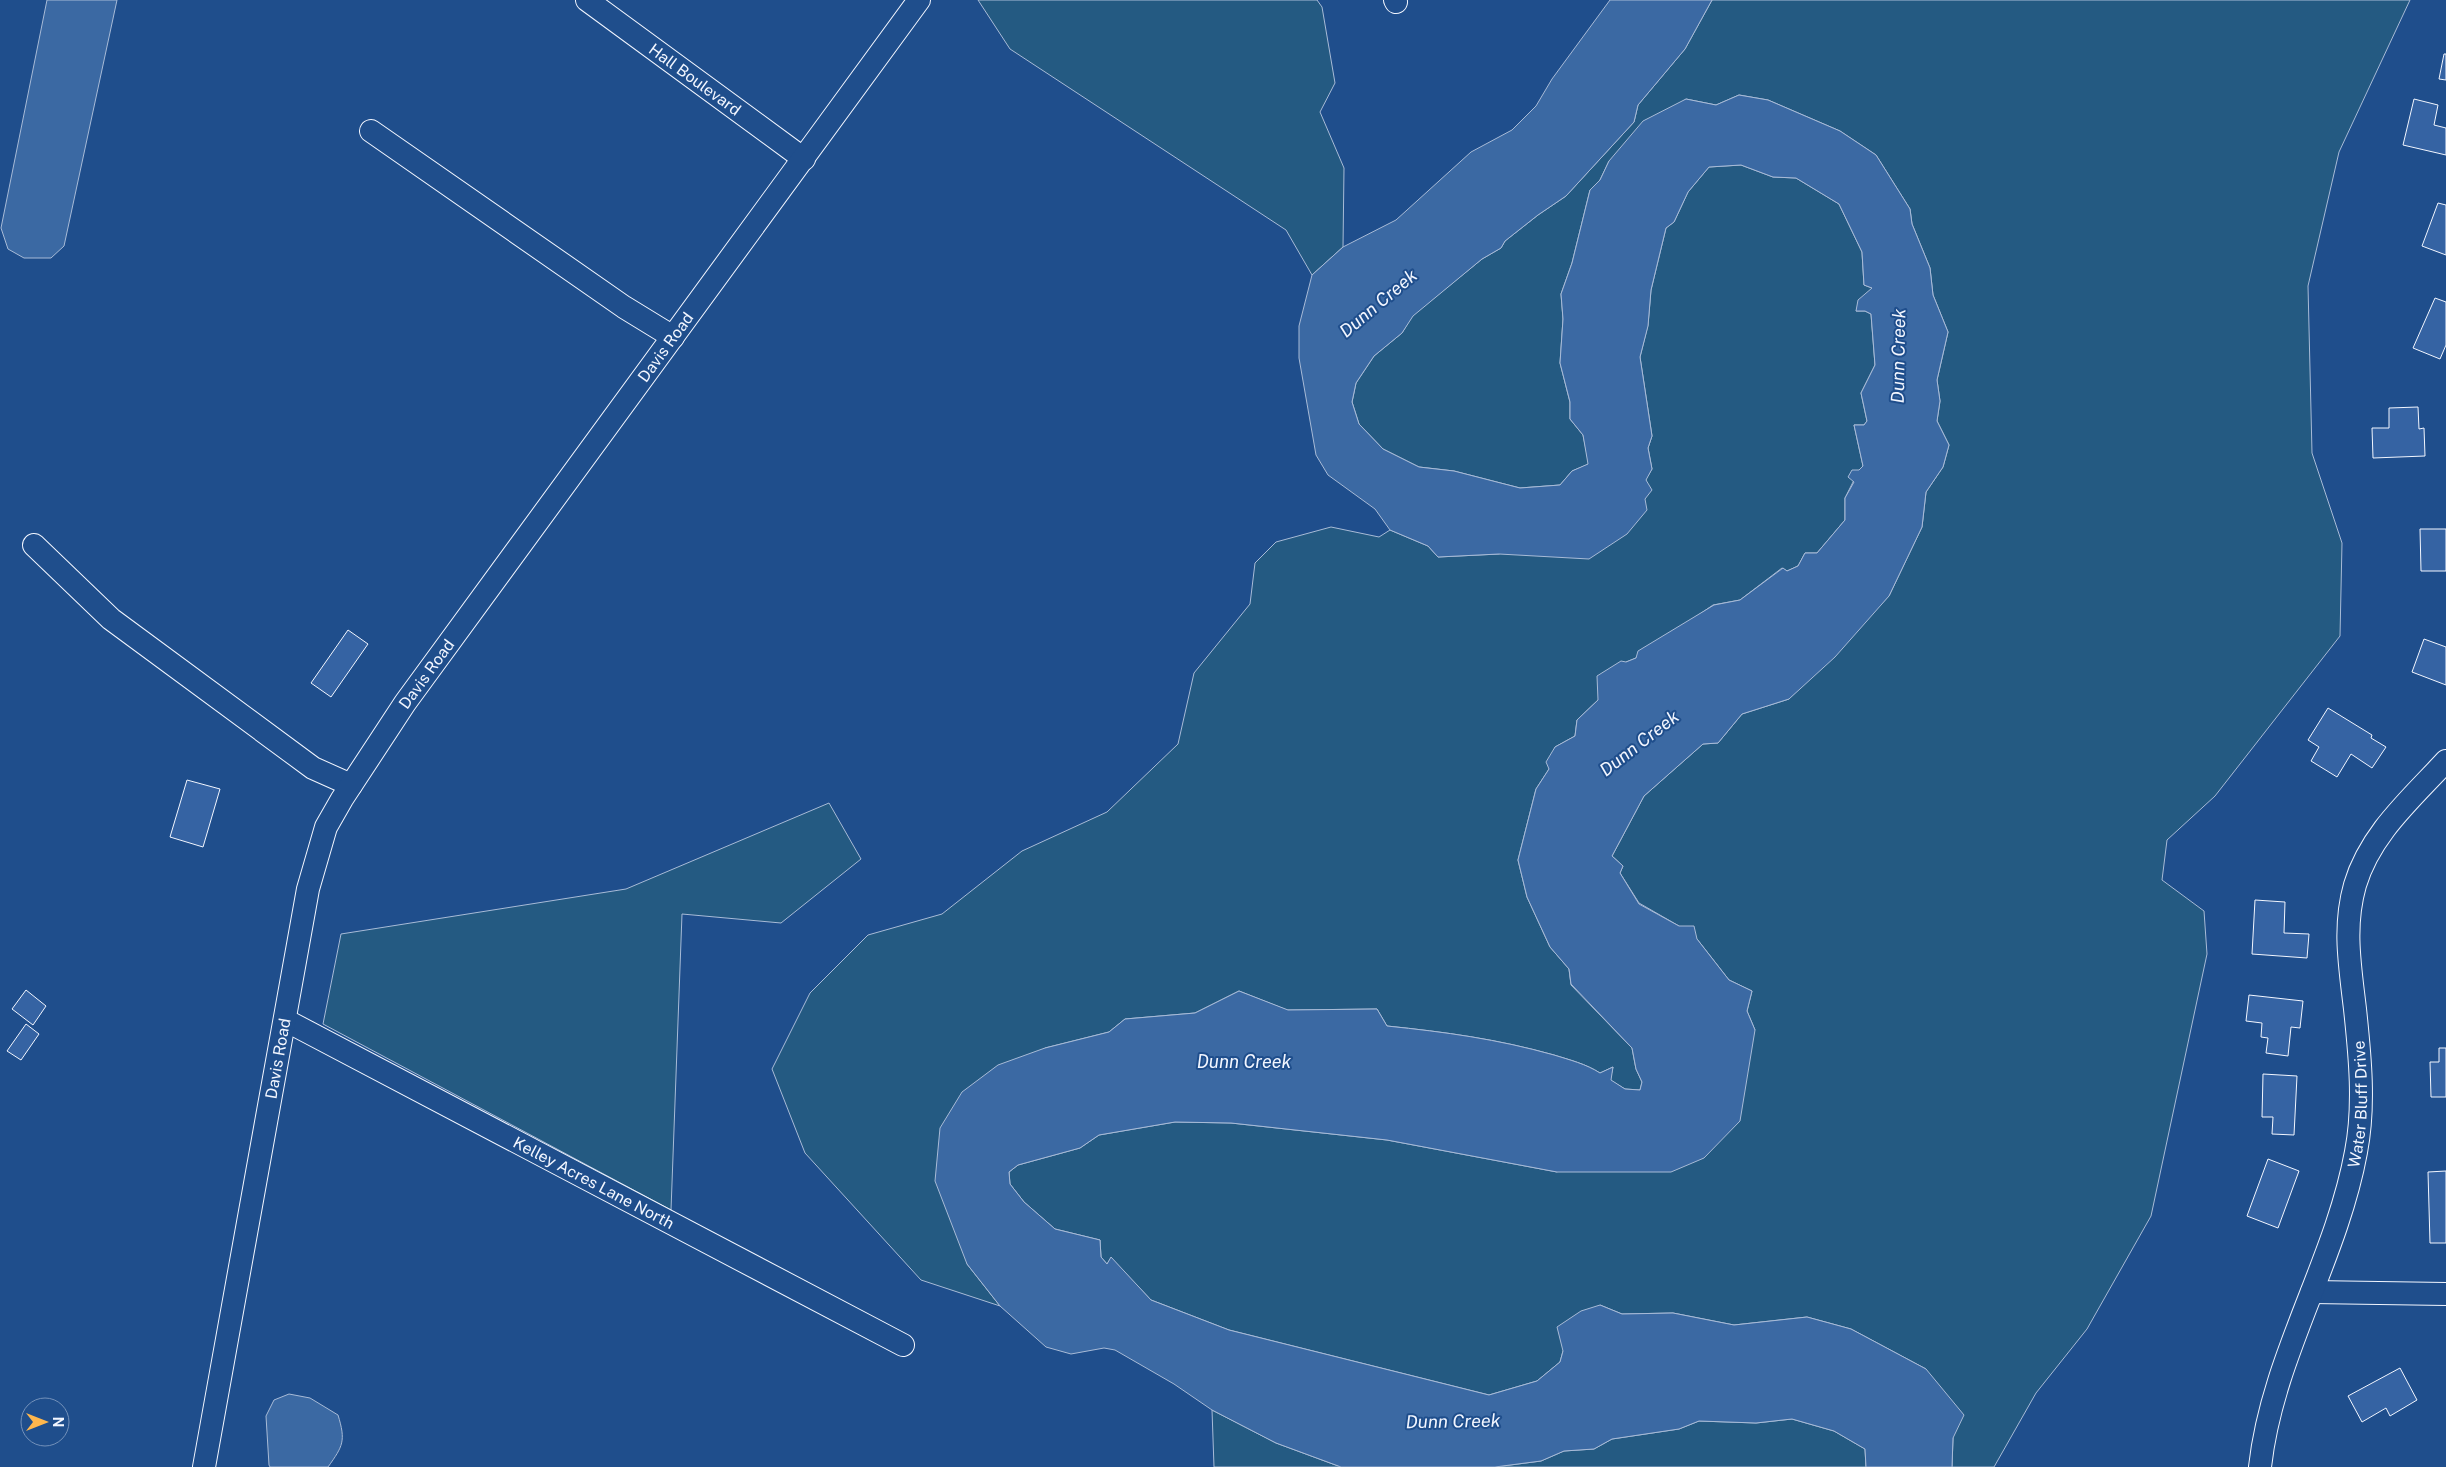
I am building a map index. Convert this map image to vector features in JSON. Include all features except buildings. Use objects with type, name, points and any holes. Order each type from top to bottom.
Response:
[{"type":"street","name":"Hall Boulevard","points":[[586,0],[804,159]]},
{"type":"street","name":"Davis Road","points":[[204,1467],[308,889],[326,827],[350,785],[405,703],[919,0]]},
{"type":"street","points":[[371,131],[624,307],[674,337]]},
{"type":"street","points":[[34,545],[111,619],[313,768],[350,785]]},
{"type":"street","name":"Water Bluff Drive","points":[[2260,1467],[2267,1419],[2344,1202],[2356,1151],[2361,1105],[2359,1044],[2347,924],[2355,885],[2368,850],[2389,822],[2446,761]]},
{"type":"street","name":"Kelley Acres Lane North","points":[[285,1020],[903,1345]]},
{"type":"street","points":[[2312,1292],[2446,1294]]},
{"type":"shaded area","points":[[978,0],[1317,0],[1322,7],[1335,83],[1320,112],[1344,168],[1343,247],[1312,275],[1286,230],[1010,49]]},
{"type":"shaded area","points":[[1712,0],[2410,0],[2339,152],[2308,286],[2312,453],[2342,543],[2340,636],[2215,796],[2167,840],[2162,880],[2204,911],[2207,954],[2151,1216],[2087,1329],[2036,1393],[1994,1467],[1952,1467],[1953,1438],[1926,1369],[1851,1329],[1807,1317],[1734,1325],[1673,1313],[1622,1314],[1600,1305],[1563,1351],[1560,1362],[1537,1381],[1489,1395],[1229,1330],[1151,1300],[1111,1258],[1107,1264],[1101,1257],[1100,1240],[1055,1229],[1024,1202],[1010,1184],[1009,1172],[1018,1165],[1080,1148],[1099,1135],[1175,1122],[1231,1123],[1387,1140],[1557,1172],[1755,1030],[1747,1011],[1752,991],[1729,980],[1697,939],[1679,926],[1639,903],[1620,873],[1623,866],[1612,856],[1644,796],[1703,744],[1718,743],[1742,714],[1789,699],[1889,596],[1922,527],[1926,492],[1943,467],[1949,445],[1937,421],[1940,401],[1937,380],[1948,332],[1933,295],[1930,268],[1912,224],[1910,209],[1876,155],[1840,131],[1768,100],[1739,95],[1716,105],[1686,99],[1609,161],[1600,180],[1590,190],[1572,263],[1561,294],[1563,319],[1560,363],[1570,402],[1570,419],[1583,435],[1589,464],[1572,471],[1560,485],[1520,488],[1454,471],[1419,467],[1383,449],[1359,424],[1352,402],[1356,383],[1374,356],[1402,333],[1412,316],[1482,259],[1501,248],[1505,241],[1538,215],[1566,196],[1634,122],[1638,105],[1685,49]]},
{"type":"shaded area","points":[[1741,165],[1773,177],[1796,178],[1839,204],[1862,252],[1864,285],[1872,288],[1856,311],[1865,311],[1871,314],[1875,365],[1861,393],[1867,421],[1864,425],[1854,425],[1863,466],[1859,470],[1845,498],[1845,520],[1817,553],[1805,553],[1798,566],[1787,571],[1782,568],[1740,600],[1713,605],[1636,658],[1626,662],[1598,700],[1577,720],[1575,736],[1555,747],[1549,769],[1536,789],[1518,860],[1527,897],[1550,947],[1569,969],[1571,985],[1632,1048],[1636,1069],[1642,1082],[1640,1090],[1625,1089],[1610,1080],[1613,1067],[1600,1073],[1589,1067],[1554,1055],[1491,1040],[1387,1026],[1377,1009],[1287,1010],[1239,991],[1195,1013],[1125,1019],[1109,1032],[1045,1048],[967,1264],[1000,1306],[921,1280],[805,1153],[772,1069],[810,993],[868,935],[942,914],[1022,851],[1107,812],[1178,744],[1194,673],[1250,604],[1255,563],[1276,542],[1331,527],[1379,537],[1390,530],[1428,546],[1438,557],[1499,554],[1645,499],[1646,479],[1652,469],[1648,448],[1652,436],[1640,357],[1648,325],[1651,290],[1666,228],[1674,222],[1688,192],[1709,167]]},
{"type":"shaded area","points":[[829,803],[861,859],[781,923],[682,914],[671,1210],[323,1024],[341,934],[626,889]]},
{"type":"shaded area","points":[[1212,1410],[1276,1443],[1341,1467],[1214,1467]]},
{"type":"shaded area","points":[[1792,1419],[1834,1431],[1865,1449],[1866,1467],[1495,1467],[1541,1461],[1564,1451],[1594,1449],[1612,1439],[1679,1429],[1699,1421],[1756,1423]]},
{"type":"water","points":[[47,0],[117,0],[64,246],[51,258],[24,258],[8,249],[1,228]]},
{"type":"water","name":"Dunn Creek","points":[[1610,0],[1712,0],[1685,49],[1638,105],[1634,122],[1566,196],[1538,215],[1505,241],[1501,248],[1482,259],[1413,316],[1402,333],[1374,356],[1356,383],[1352,402],[1359,424],[1383,449],[1419,467],[1454,471],[1520,488],[1560,485],[1572,471],[1588,464],[1583,435],[1570,419],[1570,402],[1560,363],[1563,319],[1561,294],[1572,263],[1590,190],[1600,180],[1609,161],[1643,121],[1686,99],[1716,105],[1739,95],[1768,100],[1840,131],[1876,155],[1910,209],[1912,224],[1930,268],[1933,295],[1948,332],[1937,380],[1940,401],[1937,421],[1949,445],[1943,467],[1926,492],[1922,527],[1889,596],[1835,657],[1789,699],[1742,714],[1718,743],[1703,744],[1644,796],[1612,856],[1623,866],[1620,873],[1639,904],[1679,926],[1694,926],[1697,939],[1729,980],[1752,991],[1747,1011],[1755,1030],[1740,1121],[1704,1158],[1671,1172],[1557,1172],[1387,1140],[1231,1123],[1175,1122],[1099,1135],[1080,1148],[1018,1165],[1009,1172],[1010,1184],[1024,1202],[1055,1229],[1100,1240],[1101,1257],[1107,1264],[1111,1257],[1151,1300],[1229,1330],[1489,1395],[1537,1381],[1560,1362],[1563,1351],[1557,1327],[1581,1311],[1600,1305],[1622,1314],[1673,1313],[1734,1325],[1807,1317],[1851,1329],[1926,1369],[1964,1415],[1953,1438],[1952,1467],[1866,1467],[1865,1449],[1834,1431],[1792,1419],[1756,1423],[1699,1421],[1679,1429],[1612,1439],[1594,1449],[1564,1451],[1541,1461],[1495,1467],[1341,1467],[1276,1443],[1212,1410],[1174,1384],[1115,1350],[1104,1348],[1071,1354],[1046,1347],[1000,1306],[967,1264],[935,1181],[940,1128],[962,1092],[998,1065],[1045,1048],[1109,1032],[1125,1019],[1195,1013],[1239,991],[1288,1010],[1377,1009],[1387,1026],[1491,1040],[1554,1055],[1589,1067],[1600,1073],[1613,1067],[1611,1080],[1625,1089],[1640,1090],[1642,1082],[1636,1069],[1632,1048],[1571,984],[1569,969],[1550,947],[1527,897],[1518,860],[1536,789],[1549,769],[1546,762],[1555,747],[1575,736],[1577,720],[1598,700],[1597,676],[1621,661],[1626,662],[1636,658],[1638,651],[1714,605],[1740,600],[1783,568],[1787,571],[1798,566],[1805,553],[1817,553],[1845,520],[1845,498],[1854,482],[1848,477],[1852,470],[1859,470],[1863,466],[1854,425],[1864,425],[1867,421],[1861,393],[1875,365],[1871,314],[1865,311],[1856,311],[1858,300],[1872,288],[1864,285],[1862,252],[1839,204],[1796,178],[1773,177],[1741,165],[1709,167],[1688,192],[1674,222],[1666,228],[1651,290],[1648,326],[1640,357],[1652,436],[1648,448],[1652,469],[1646,480],[1652,490],[1645,499],[1647,510],[1627,534],[1589,559],[1499,554],[1438,557],[1428,546],[1390,530],[1375,509],[1328,475],[1316,455],[1299,358],[1299,326],[1312,275],[1343,247],[1396,220],[1471,152],[1512,130],[1536,106],[1552,79]]},
{"type":"water","points":[[289,1394],[310,1398],[338,1415],[342,1431],[342,1443],[328,1467],[270,1467],[266,1416],[274,1400]]}]
